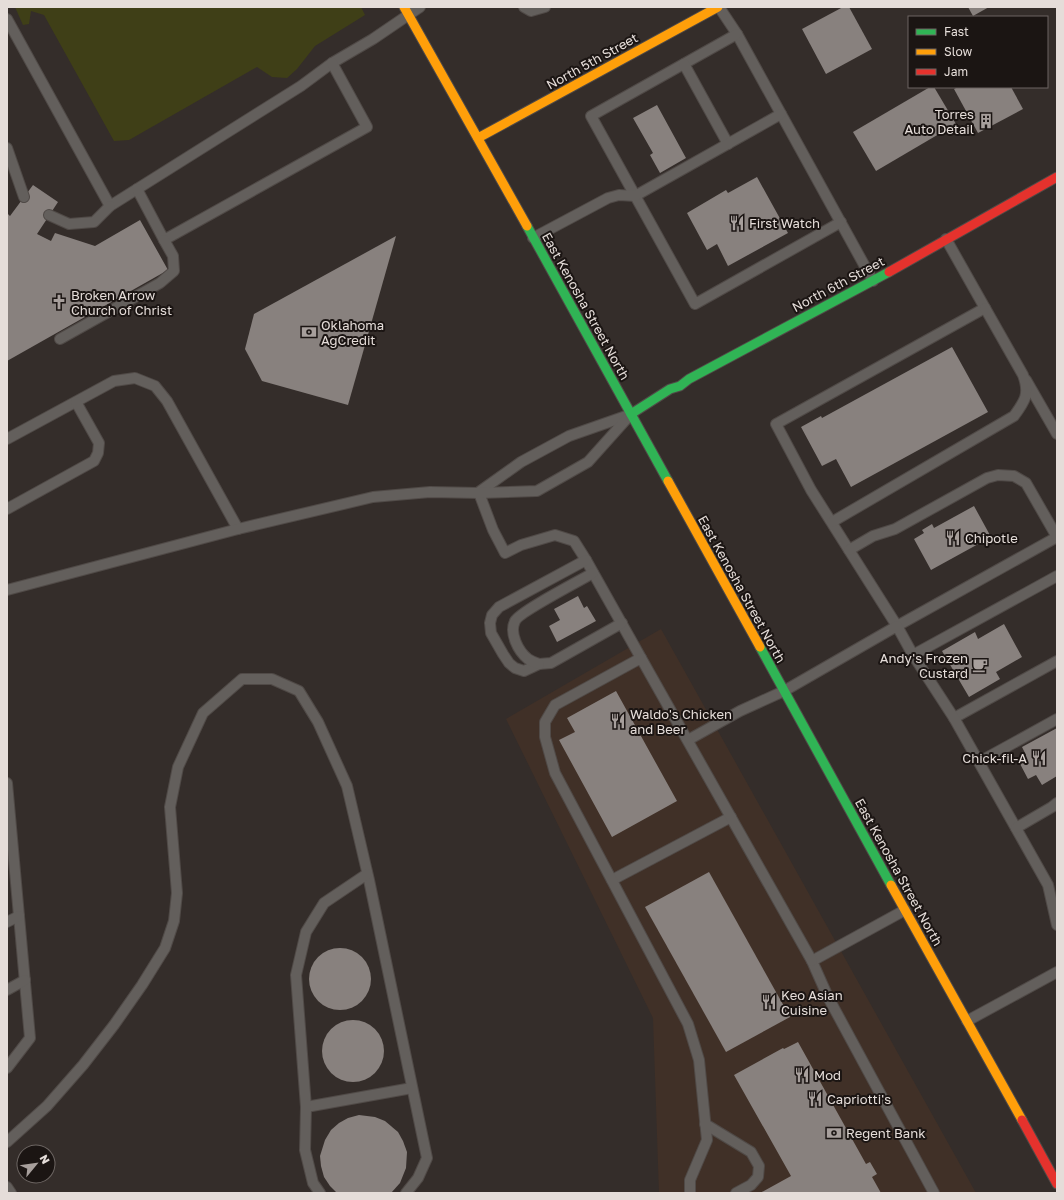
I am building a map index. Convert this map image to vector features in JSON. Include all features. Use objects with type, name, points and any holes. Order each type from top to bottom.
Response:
[{"type":"main road","name":"North 5th Street","points":[[478,138],[718,7]]},
{"type":"main road","name":"East Kenosha Street North","points":[[406,11],[478,138],[1057,1184]]},
{"type":"main road","name":"North 6th Street","points":[[631,414],[670,389],[680,386],[689,379],[873,281],[1057,177]]},
{"type":"lane","points":[[49,216],[69,224],[94,222],[110,206],[301,86],[332,63],[373,39],[406,11],[420,7]]},
{"type":"lane","points":[[524,7],[531,11],[545,7]]},
{"type":"lane","points":[[718,7],[737,34],[873,281]]},
{"type":"lane","points":[[7,19],[110,206]]},
{"type":"lane","points":[[737,34],[591,116],[635,196],[695,304],[841,222]]},
{"type":"lane","points":[[164,240],[367,127],[332,63]]},
{"type":"lane","points":[[684,64],[728,144]]},
{"type":"lane","points":[[533,238],[608,198],[619,195],[635,196],[781,114]]},
{"type":"lane","points":[[7,148],[24,197]]},
{"type":"lane","points":[[60,339],[160,283],[174,271],[173,256],[137,189]]},
{"type":"lane","points":[[946,239],[1057,434]]},
{"type":"lane","points":[[985,308],[776,424],[811,490],[897,626],[913,655],[954,718],[1048,885],[1057,925]]},
{"type":"lane","points":[[832,522],[1014,416],[1024,402],[1027,386],[1023,375]]},
{"type":"lane","points":[[7,439],[114,381],[135,378],[155,386],[167,401],[238,529]]},
{"type":"lane","points":[[7,509],[94,461],[98,453],[99,443],[76,402]]},
{"type":"lane","points":[[479,493],[521,462],[569,436],[631,414]]},
{"type":"lane","points":[[7,590],[238,529],[373,497],[430,492],[479,493],[537,491],[588,462],[631,414]]},
{"type":"lane","points":[[688,740],[740,710],[784,691],[1057,537],[1026,483],[1014,476],[998,475],[987,478],[895,529],[873,536],[849,550]]},
{"type":"lane","points":[[479,493],[493,530],[505,552],[521,545],[555,535],[574,541],[622,623],[812,961],[828,997],[934,1193]]},
{"type":"lane","points":[[586,560],[498,607],[492,615],[490,623],[491,633],[509,663],[515,668],[524,671],[539,664],[551,663],[622,623]]},
{"type":"lane","points":[[539,664],[528,659],[519,648],[515,640],[513,630],[515,620],[527,610],[593,573]]},
{"type":"lane","points":[[913,655],[1057,576]]},
{"type":"lane","points":[[641,658],[555,706],[545,722],[545,737],[555,773],[688,1024],[699,1060],[706,1140],[690,1180],[690,1193]]},
{"type":"lane","points":[[954,718],[1057,661]]},
{"type":"lane","points":[[7,1142],[47,1106],[83,1065],[114,1025],[142,985],[164,948],[174,922],[177,893],[170,807],[178,767],[203,713],[242,679],[272,679],[299,691],[318,722],[348,786],[427,1158],[418,1178],[406,1193]]},
{"type":"lane","points":[[979,762],[1057,719]]},
{"type":"lane","points":[[7,783],[10,851],[19,916],[30,1038],[7,1068]]},
{"type":"lane","points":[[1016,828],[1057,803]]},
{"type":"lane","points":[[612,880],[731,817]]},
{"type":"lane","points":[[320,1193],[313,1183],[305,1150],[306,1107],[296,975],[306,932],[324,903],[367,874]]},
{"type":"lane","points":[[812,961],[905,910]]},
{"type":"lane","points":[[7,922],[19,916]]},
{"type":"lane","points":[[967,1021],[1057,972]]},
{"type":"lane","points":[[7,990],[25,980]]},
{"type":"lane","points":[[306,1107],[412,1088]]},
{"type":"lane","points":[[705,1124],[751,1152],[759,1166],[758,1177],[751,1185],[736,1193]]},
{"type":"lane","points":[[7,1187],[10,1193]]},
{"type":"shaded area","points":[[15,7],[361,7],[365,15],[315,46],[297,69],[287,78],[272,77],[257,67],[129,140],[114,141],[44,15],[31,11],[29,24],[23,25]]},
{"type":"shaded area","points":[[661,629],[976,1193],[659,1193],[653,1018],[506,719]]},
{"type":"building","points":[[843,7],[849,7],[872,49],[826,74],[802,29]]},
{"type":"building","points":[[968,7],[989,7],[973,16]]},
{"type":"building","points":[[928,88],[935,88],[956,124],[876,171],[853,132]]},
{"type":"building","name":"Torres Auto Detail","points":[[1012,88],[1023,109],[978,133],[954,89]]},
{"type":"building","points":[[657,105],[686,158],[660,173],[650,155],[653,153],[633,118]]},
{"type":"building","name":"First Watch","points":[[757,177],[788,233],[728,266],[717,244],[707,250],[687,213],[726,190],[728,193]]},
{"type":"building","name":"Broken Arrow Church of Christ","points":[[33,185],[58,202],[37,234],[51,241],[55,233],[95,246],[140,220],[168,270],[7,361],[7,213],[10,216]]},
{"type":"building","name":"Oklahoma AgCredit","points":[[396,236],[348,405],[262,381],[245,349],[254,314]]},
{"type":"building","points":[[952,347],[988,412],[851,487],[836,459],[822,466],[801,427],[821,416],[822,418]]},
{"type":"building","name":"Chipotle","points":[[974,506],[991,537],[931,570],[914,539],[924,533],[922,530],[932,524],[934,528]]},
{"type":"building","points":[[578,596],[584,608],[587,606],[596,621],[557,642],[549,626],[560,620],[554,609]]},
{"type":"building","name":"Andy's Frozen Custard","points":[[1004,624],[1022,657],[996,672],[1000,679],[969,697],[942,651],[975,632],[978,639]]},
{"type":"building","points":[[616,691],[677,801],[612,837],[559,740],[575,732],[567,718]]},
{"type":"building","name":"Chick-fil-A","points":[[1057,728],[1057,776],[1042,785],[1036,775],[1028,779],[1018,760],[1026,755],[1022,747]]},
{"type":"building","points":[[709,872],[790,1017],[726,1052],[645,907]]},
{"type":"building","points":[[340,948],[352,950],[362,957],[369,967],[371,979],[369,991],[362,1001],[352,1008],[340,1010],[328,1008],[318,1001],[311,991],[309,979],[311,967],[318,957],[328,950]]},
{"type":"building","points":[[347,1020],[359,1020],[375,1029],[382,1039],[384,1051],[382,1063],[375,1073],[359,1082],[347,1082],[336,1077],[327,1068],[322,1057],[322,1045],[327,1034],[336,1025]]},
{"type":"building","points":[[798,1042],[866,1164],[870,1162],[877,1174],[872,1177],[881,1193],[760,1193],[791,1176],[734,1075],[783,1048],[784,1049]]},
{"type":"building","points":[[359,1115],[375,1117],[385,1121],[398,1132],[403,1141],[407,1152],[406,1168],[400,1183],[391,1193],[337,1193],[324,1177],[320,1156],[325,1140],[331,1130],[339,1123],[348,1118]]},
{"type":"traffic: fast","points":[[527,226],[668,481]]},
{"type":"traffic: fast","points":[[631,414],[670,389],[680,386],[689,379],[889,272]]},
{"type":"traffic: fast","points":[[760,647],[891,885]]},
{"type":"traffic: slow","points":[[404,7],[527,226]]},
{"type":"traffic: slow","points":[[478,138],[718,7]]},
{"type":"traffic: slow","points":[[668,481],[760,647]]},
{"type":"traffic: slow","points":[[891,885],[1022,1120]]},
{"type":"traffic: jam","points":[[889,272],[1057,177]]},
{"type":"traffic: jam","points":[[1022,1120],[1057,1184]]},
{"type":"place","name":"Torres Auto Detail","points":[[986,121]]},
{"type":"place","name":"First Watch","points":[[737,223]]},
{"type":"place","name":"Broken Arrow Church of Christ","points":[[59,302]]},
{"type":"place","name":"Oklahoma AgCredit","points":[[309,332]]},
{"type":"place","name":"Chipotle","points":[[953,538]]},
{"type":"place","name":"Andy's Frozen Custard","points":[[980,665]]},
{"type":"place","name":"Waldo's Chicken and Beer","points":[[618,721]]},
{"type":"place","name":"Chick-fil-A","points":[[1039,758]]},
{"type":"place","name":"Keo Asian Cuisine","points":[[769,1002]]},
{"type":"place","name":"Mod","points":[[802,1075]]},
{"type":"place","name":"Capriotti's","points":[[815,1099]]},
{"type":"place","name":"Regent Bank","points":[[834,1133]]}]
